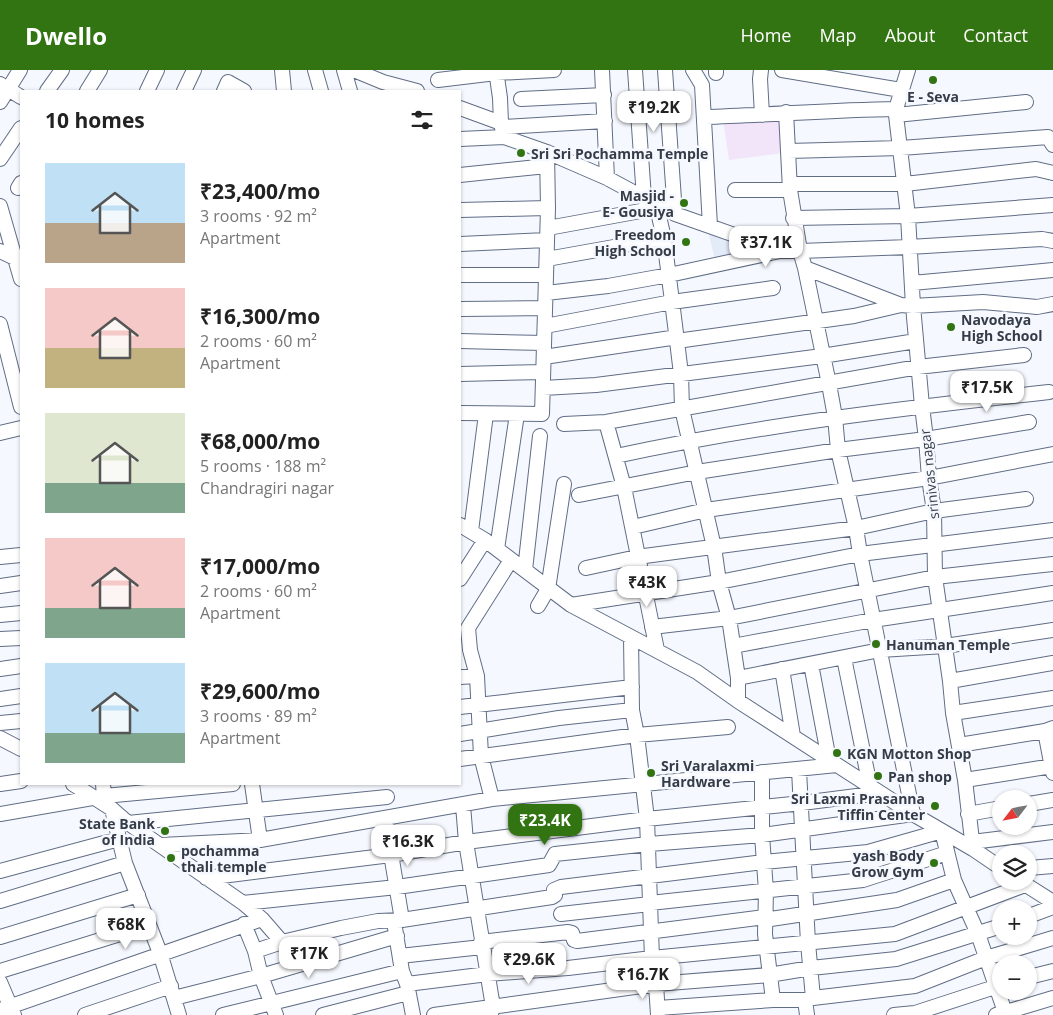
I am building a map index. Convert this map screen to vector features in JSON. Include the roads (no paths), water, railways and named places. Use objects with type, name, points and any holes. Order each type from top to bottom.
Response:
[{"type":"street","points":[[0,102],[4,87],[20,70]]},
{"type":"street","points":[[48,90],[62,70]]},
{"type":"street","points":[[89,90],[100,70]]},
{"type":"street","points":[[147,90],[157,70]]},
{"type":"street","points":[[184,90],[194,70]]},
{"type":"street","points":[[282,70],[284,90]]},
{"type":"street","points":[[316,70],[321,90]]},
{"type":"street","points":[[344,70],[350,90]]},
{"type":"street","points":[[354,70],[383,82],[413,90]]},
{"type":"street","points":[[438,80],[496,72],[554,70]]},
{"type":"street","points":[[602,70],[607,178]]},
{"type":"street","points":[[635,70],[644,198]]},
{"type":"street","points":[[665,70],[675,214]]},
{"type":"street","points":[[693,70],[702,84],[710,226]]},
{"type":"street","points":[[761,70],[762,115]]},
{"type":"street","points":[[782,70],[901,90]]},
{"type":"street","name":"srinivas nagar","points":[[908,70],[896,112],[908,216],[912,283],[907,305],[916,342],[929,478],[934,510],[935,577],[953,713],[965,780],[972,846]]},
{"type":"street","points":[[496,72],[503,129]]},
{"type":"street","points":[[229,81],[242,90]]},
{"type":"street","points":[[4,87],[20,96]]},
{"type":"street","points":[[521,99],[604,94]]},
{"type":"street","points":[[704,117],[839,110],[896,112],[1026,102]]},
{"type":"street","points":[[461,108],[547,152],[607,178],[675,214],[780,251]]},
{"type":"street","points":[[786,112],[793,218],[829,384],[838,450],[848,489],[913,814]]},
{"type":"street","points":[[461,139],[503,129],[605,121]]},
{"type":"street","points":[[0,159],[20,129]]},
{"type":"street","points":[[788,151],[901,148],[1048,137],[1053,145]]},
{"type":"street","points":[[461,413],[542,414],[548,208],[547,152]]},
{"type":"street","points":[[461,175],[547,166]]},
{"type":"street","points":[[735,190],[905,184],[1036,169],[1053,173]]},
{"type":"street","points":[[793,218],[908,216],[1053,205]]},
{"type":"street","points":[[0,206],[18,260],[20,273]]},
{"type":"street","points":[[461,244],[547,234],[659,206]]},
{"type":"street","points":[[659,206],[678,341],[682,409],[714,547],[719,582],[729,618],[738,678],[738,701]]},
{"type":"street","points":[[461,210],[548,208]]},
{"type":"street","points":[[547,259],[664,238]]},
{"type":"street","points":[[546,293],[608,286],[780,251],[909,247],[1042,239],[1053,241]]},
{"type":"street","points":[[0,252],[18,260]]},
{"type":"street","points":[[805,268],[907,305]]},
{"type":"street","points":[[912,283],[1053,270]]},
{"type":"street","points":[[461,275],[546,275]]},
{"type":"street","points":[[545,326],[672,302],[773,288]]},
{"type":"street","points":[[461,341],[544,350],[670,338],[678,341],[854,316],[907,305],[983,302],[1037,307],[1053,304]]},
{"type":"street","points":[[461,309],[545,308]]},
{"type":"street","points":[[0,324],[20,403]]},
{"type":"street","points":[[543,388],[596,385],[916,342]]},
{"type":"street","points":[[564,424],[606,422],[918,367],[1024,355]]},
{"type":"street","points":[[461,374],[543,372]]},
{"type":"street","points":[[616,456],[688,440],[835,417],[1049,392]]},
{"type":"street","points":[[486,414],[465,528],[497,549],[571,605],[697,672],[738,701],[913,814],[972,846],[992,861]]},
{"type":"street","points":[[497,549],[517,414]]},
{"type":"street","points":[[606,422],[633,527],[637,557],[657,650]]},
{"type":"street","points":[[579,495],[697,472],[1029,422]]},
{"type":"street","points":[[0,433],[20,428]]},
{"type":"street","points":[[524,570],[540,436]]},
{"type":"street","points":[[633,527],[706,510],[929,478],[1053,454]]},
{"type":"street","points":[[538,606],[548,589],[564,484]]},
{"type":"street","points":[[586,568],[637,557],[856,528],[934,510],[1026,499]]},
{"type":"street","points":[[571,605],[719,582],[860,554],[1053,530]]},
{"type":"street","points":[[461,577],[484,540]]},
{"type":"street","points":[[0,557],[20,555]]},
{"type":"street","points":[[492,799],[481,756],[477,676],[465,651],[468,628],[511,560]]},
{"type":"street","points":[[652,627],[729,618],[869,592],[935,577],[1053,564]]},
{"type":"street","points":[[0,586],[20,583]]},
{"type":"street","points":[[733,646],[873,620],[1053,593]]},
{"type":"street","points":[[0,615],[20,613]]},
{"type":"street","points":[[738,678],[880,650],[945,646],[1053,630]]},
{"type":"street","points":[[631,637],[632,710],[637,735],[649,844],[652,958],[656,984],[656,1013],[773,1000],[809,999],[915,986],[986,958],[1053,938]]},
{"type":"street","points":[[0,639],[20,638]]},
{"type":"street","points":[[844,658],[875,789]]},
{"type":"street","points":[[950,681],[1053,663]]},
{"type":"street","points":[[811,664],[833,762]]},
{"type":"street","points":[[0,669],[20,666]]},
{"type":"street","points":[[782,669],[793,736]]},
{"type":"street","points":[[461,677],[477,676]]},
{"type":"street","points":[[461,707],[632,687]]},
{"type":"street","points":[[0,699],[20,696]]},
{"type":"street","points":[[953,713],[1053,698]]},
{"type":"street","points":[[461,734],[558,718],[632,710]]},
{"type":"street","points":[[0,724],[20,721]]},
{"type":"street","points":[[461,758],[637,735],[728,727]]},
{"type":"street","points":[[959,745],[1049,730],[1053,769],[965,780]]},
{"type":"street","points":[[1,739],[20,748]]},
{"type":"street","points":[[161,845],[260,840],[492,799],[643,783],[799,770],[833,762]]},
{"type":"street","points":[[799,770],[806,914],[811,968],[807,1015]]},
{"type":"street","points":[[762,772],[761,807],[766,891],[765,918],[769,975],[773,1000]]},
{"type":"street","points":[[0,784],[20,781]]},
{"type":"street","points":[[76,785],[100,792],[112,809],[128,824],[243,902],[262,919],[282,942]]},
{"type":"street","points":[[0,814],[100,792],[216,785]]},
{"type":"street","points":[[252,785],[260,840]]},
{"type":"street","points":[[206,878],[391,855],[466,842],[647,819],[802,803],[875,789]]},
{"type":"street","points":[[128,824],[387,797]]},
{"type":"street","points":[[1038,802],[1053,800]]},
{"type":"street","points":[[462,804],[492,1011]]},
{"type":"street","points":[[112,809],[125,863],[160,953],[179,1015]]},
{"type":"street","points":[[968,814],[992,810]]},
{"type":"street","points":[[243,902],[397,887],[549,865],[555,854],[762,835],[913,814]]},
{"type":"street","points":[[385,818],[397,887],[397,936],[413,1015]]},
{"type":"street","points":[[942,831],[954,880],[992,971]]},
{"type":"street","points":[[255,951],[282,942],[378,921],[397,920],[552,897],[555,894],[554,890],[561,887],[764,862],[868,852],[942,831]]},
{"type":"street","points":[[972,846],[1053,832]]},
{"type":"street","points":[[0,871],[119,839]]},
{"type":"street","points":[[561,914],[863,880],[947,853]]},
{"type":"street","points":[[0,901],[125,863]]},
{"type":"street","points":[[1037,867],[1053,866]]},
{"type":"street","points":[[400,956],[568,932],[572,933],[575,941],[806,914],[897,900],[954,880]]},
{"type":"street","points":[[223,1015],[274,1009],[405,982],[568,968],[895,934],[1006,890]]},
{"type":"street","points":[[1034,890],[1052,902],[1037,911]]},
{"type":"street","points":[[0,938],[138,895]]},
{"type":"street","points":[[0,982],[8,1010],[160,953],[262,919]]},
{"type":"street","points":[[244,924],[255,951],[260,976],[274,1009]]},
{"type":"street","points":[[0,971],[149,926]]},
{"type":"street","points":[[434,1015],[492,1011],[656,984],[769,975],[811,968],[896,959],[992,929]]},
{"type":"street","points":[[85,1015],[172,992],[260,976],[397,936]]},
{"type":"street","points":[[1037,975],[1053,970]]},
{"type":"street","points":[[323,1015],[405,982]]},
{"type":"street","points":[[894,1015],[914,1013],[992,988]]},
{"type":"street","points":[[1000,1000],[1002,1014],[1053,998]]},
{"type":"place","name":"E - Seva","points":[[933,80]]},
{"type":"place","name":"Sri Sri Pochamma Temple","points":[[521,153]]},
{"type":"place","name":"Masjid - E- Gousiya","points":[[684,203]]},
{"type":"place","name":"Freedom High School","points":[[686,242]]},
{"type":"place","name":"Navodaya High School","points":[[951,327]]},
{"type":"place","name":"Hanuman Temple","points":[[876,644]]},
{"type":"place","name":"KGN Motton Shop","points":[[837,753]]},
{"type":"place","name":"Sri Varalaxmi Hardware","points":[[651,773]]},
{"type":"place","name":"Pan shop","points":[[878,776]]},
{"type":"place","name":"Sri Laxmi Prasanna Tiffin Center","points":[[935,806]]},
{"type":"place","name":"State Bank of India","points":[[165,831]]},
{"type":"place","name":"pochamma thali temple","points":[[171,858]]},
{"type":"place","name":"yash Body Grow Gym","points":[[934,863]]}]
